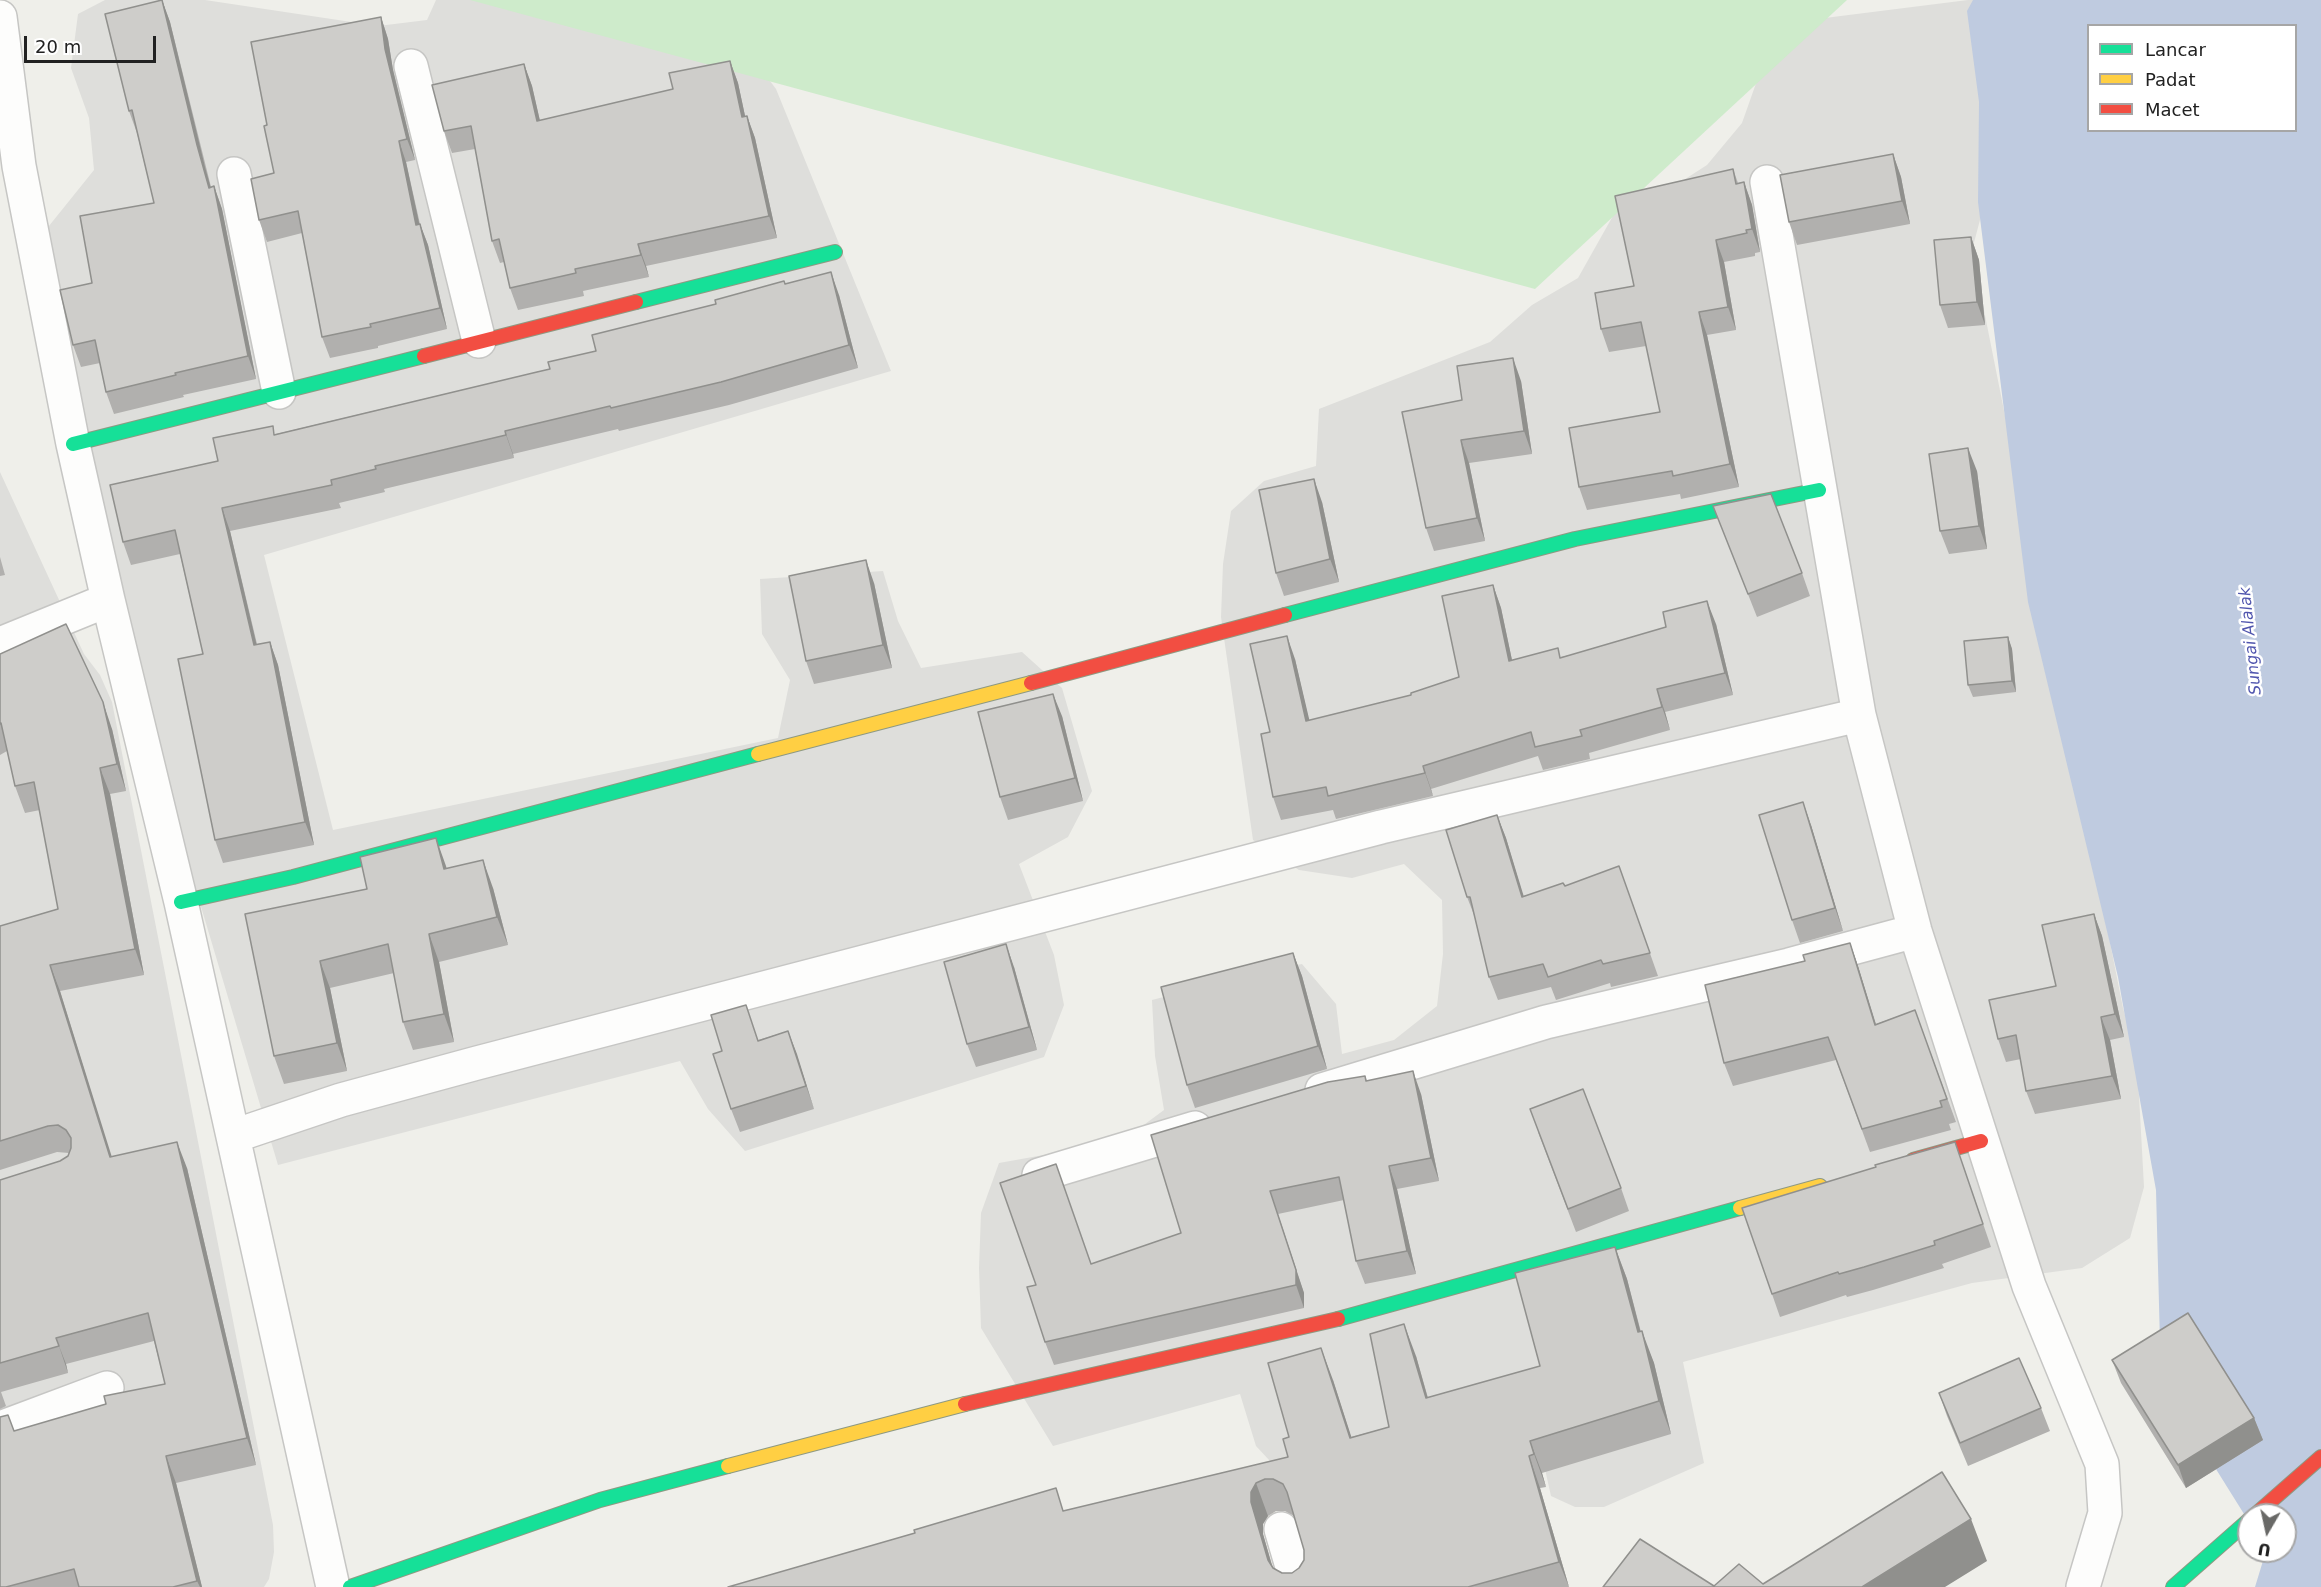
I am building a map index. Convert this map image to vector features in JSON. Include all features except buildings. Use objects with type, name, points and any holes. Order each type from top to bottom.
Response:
[{"type":"street","points":[[0,17],[19,166],[73,444],[181,902],[333,1587]]},
{"type":"street","points":[[411,66],[479,341]]},
{"type":"street","points":[[234,174],[279,392]]},
{"type":"street","points":[[1767,182],[1859,715],[1915,931],[2029,1286],[2102,1464],[2105,1513],[2083,1587]]},
{"type":"street","points":[[73,444],[835,252]]},
{"type":"street","points":[[181,902],[316,871],[1575,539],[1819,490]]},
{"type":"street","points":[[0,644],[108,600]]},
{"type":"street","points":[[234,1136],[341,1100],[466,1066],[1358,833],[1859,715]]},
{"type":"street","points":[[1298,1097],[1546,1022],[1789,965],[1915,931]]},
{"type":"street","points":[[1039,1175],[1219,1121]]},
{"type":"street","points":[[1900,1163],[1981,1141]]},
{"type":"street","points":[[350,1587],[600,1500],[978,1401],[1347,1317],[1831,1183]]},
{"type":"street","points":[[0,1428],[107,1388]]},
{"type":"street","points":[[2269,1503],[2321,1457]]},
{"type":"street","points":[[1281,1529],[1298,1587]]},
{"type":"street","points":[[2173,1587],[2237,1531]]},
{"type":"shaded area","points":[[105,0],[205,0],[378,26],[427,20],[436,0],[597,0],[740,41],[776,89],[891,371],[264,555],[333,830],[778,738],[790,680],[762,634],[760,579],[883,571],[898,621],[921,668],[1022,652],[1062,688],[1092,791],[1068,837],[1019,864],[1054,955],[1064,1005],[1044,1057],[745,1151],[708,1109],[680,1061],[278,1165],[98,561],[28,252],[94,170],[89,118],[71,68],[78,14]]},
{"type":"shaded area","points":[[1968,0],[2047,0],[2010,107],[1972,250],[2123,1008],[2137,1059],[2144,1187],[2130,1238],[2082,1268],[1972,1283],[1683,1362],[1704,1463],[1604,1507],[1575,1507],[1551,1496],[1531,1407],[1283,1475],[1256,1446],[1240,1394],[1053,1446],[981,1328],[979,1268],[981,1213],[999,1163],[1122,1141],[1164,1110],[1155,1056],[1152,1000],[1252,974],[1302,964],[1336,1004],[1342,1054],[1394,1040],[1437,1006],[1443,954],[1442,900],[1404,864],[1352,878],[1299,870],[1253,840],[1221,617],[1223,564],[1231,511],[1264,481],[1316,466],[1319,409],[1490,342],[1532,305],[1578,278],[1614,214],[1662,194],[1707,165],[1742,123],[1777,24]]},
{"type":"shaded area","points":[[0,472],[84,654],[100,675],[112,702],[273,1525],[274,1552],[269,1579],[264,1587],[0,1587]]},
{"type":"green space","points":[[470,0],[1847,0],[1535,289]]},
{"type":"water","name":"Sungai Alalak","points":[[1973,0],[2321,0],[2321,1587],[2255,1587],[2262,1563],[2297,1563],[2297,1503],[2237,1503],[2161,1381],[2156,1190],[2118,977],[2028,602],[1978,202],[1979,102],[1967,11]]},
{"type":"traffic: fast","points":[[636,302],[835,252]]},
{"type":"traffic: fast","points":[[73,444],[424,356]]},
{"type":"traffic: fast","points":[[1285,615],[1575,539],[1819,490]]},
{"type":"traffic: fast","points":[[181,902],[293,877],[758,754]]},
{"type":"traffic: fast","points":[[1338,1319],[1740,1208]]},
{"type":"traffic: fast","points":[[350,1587],[600,1500],[728,1466]]},
{"type":"traffic: fast","points":[[2173,1587],[2237,1531]]},
{"type":"traffic: slow","points":[[758,754],[1031,683]]},
{"type":"traffic: slow","points":[[1740,1208],[1820,1186]]},
{"type":"traffic: slow","points":[[728,1466],[965,1404]]},
{"type":"traffic: jam","points":[[424,356],[636,302]]},
{"type":"traffic: jam","points":[[1031,683],[1285,615]]},
{"type":"traffic: jam","points":[[1913,1160],[1981,1141]]},
{"type":"traffic: jam","points":[[965,1404],[1338,1319]]},
{"type":"traffic: jam","points":[[2269,1503],[2321,1457]]}]
